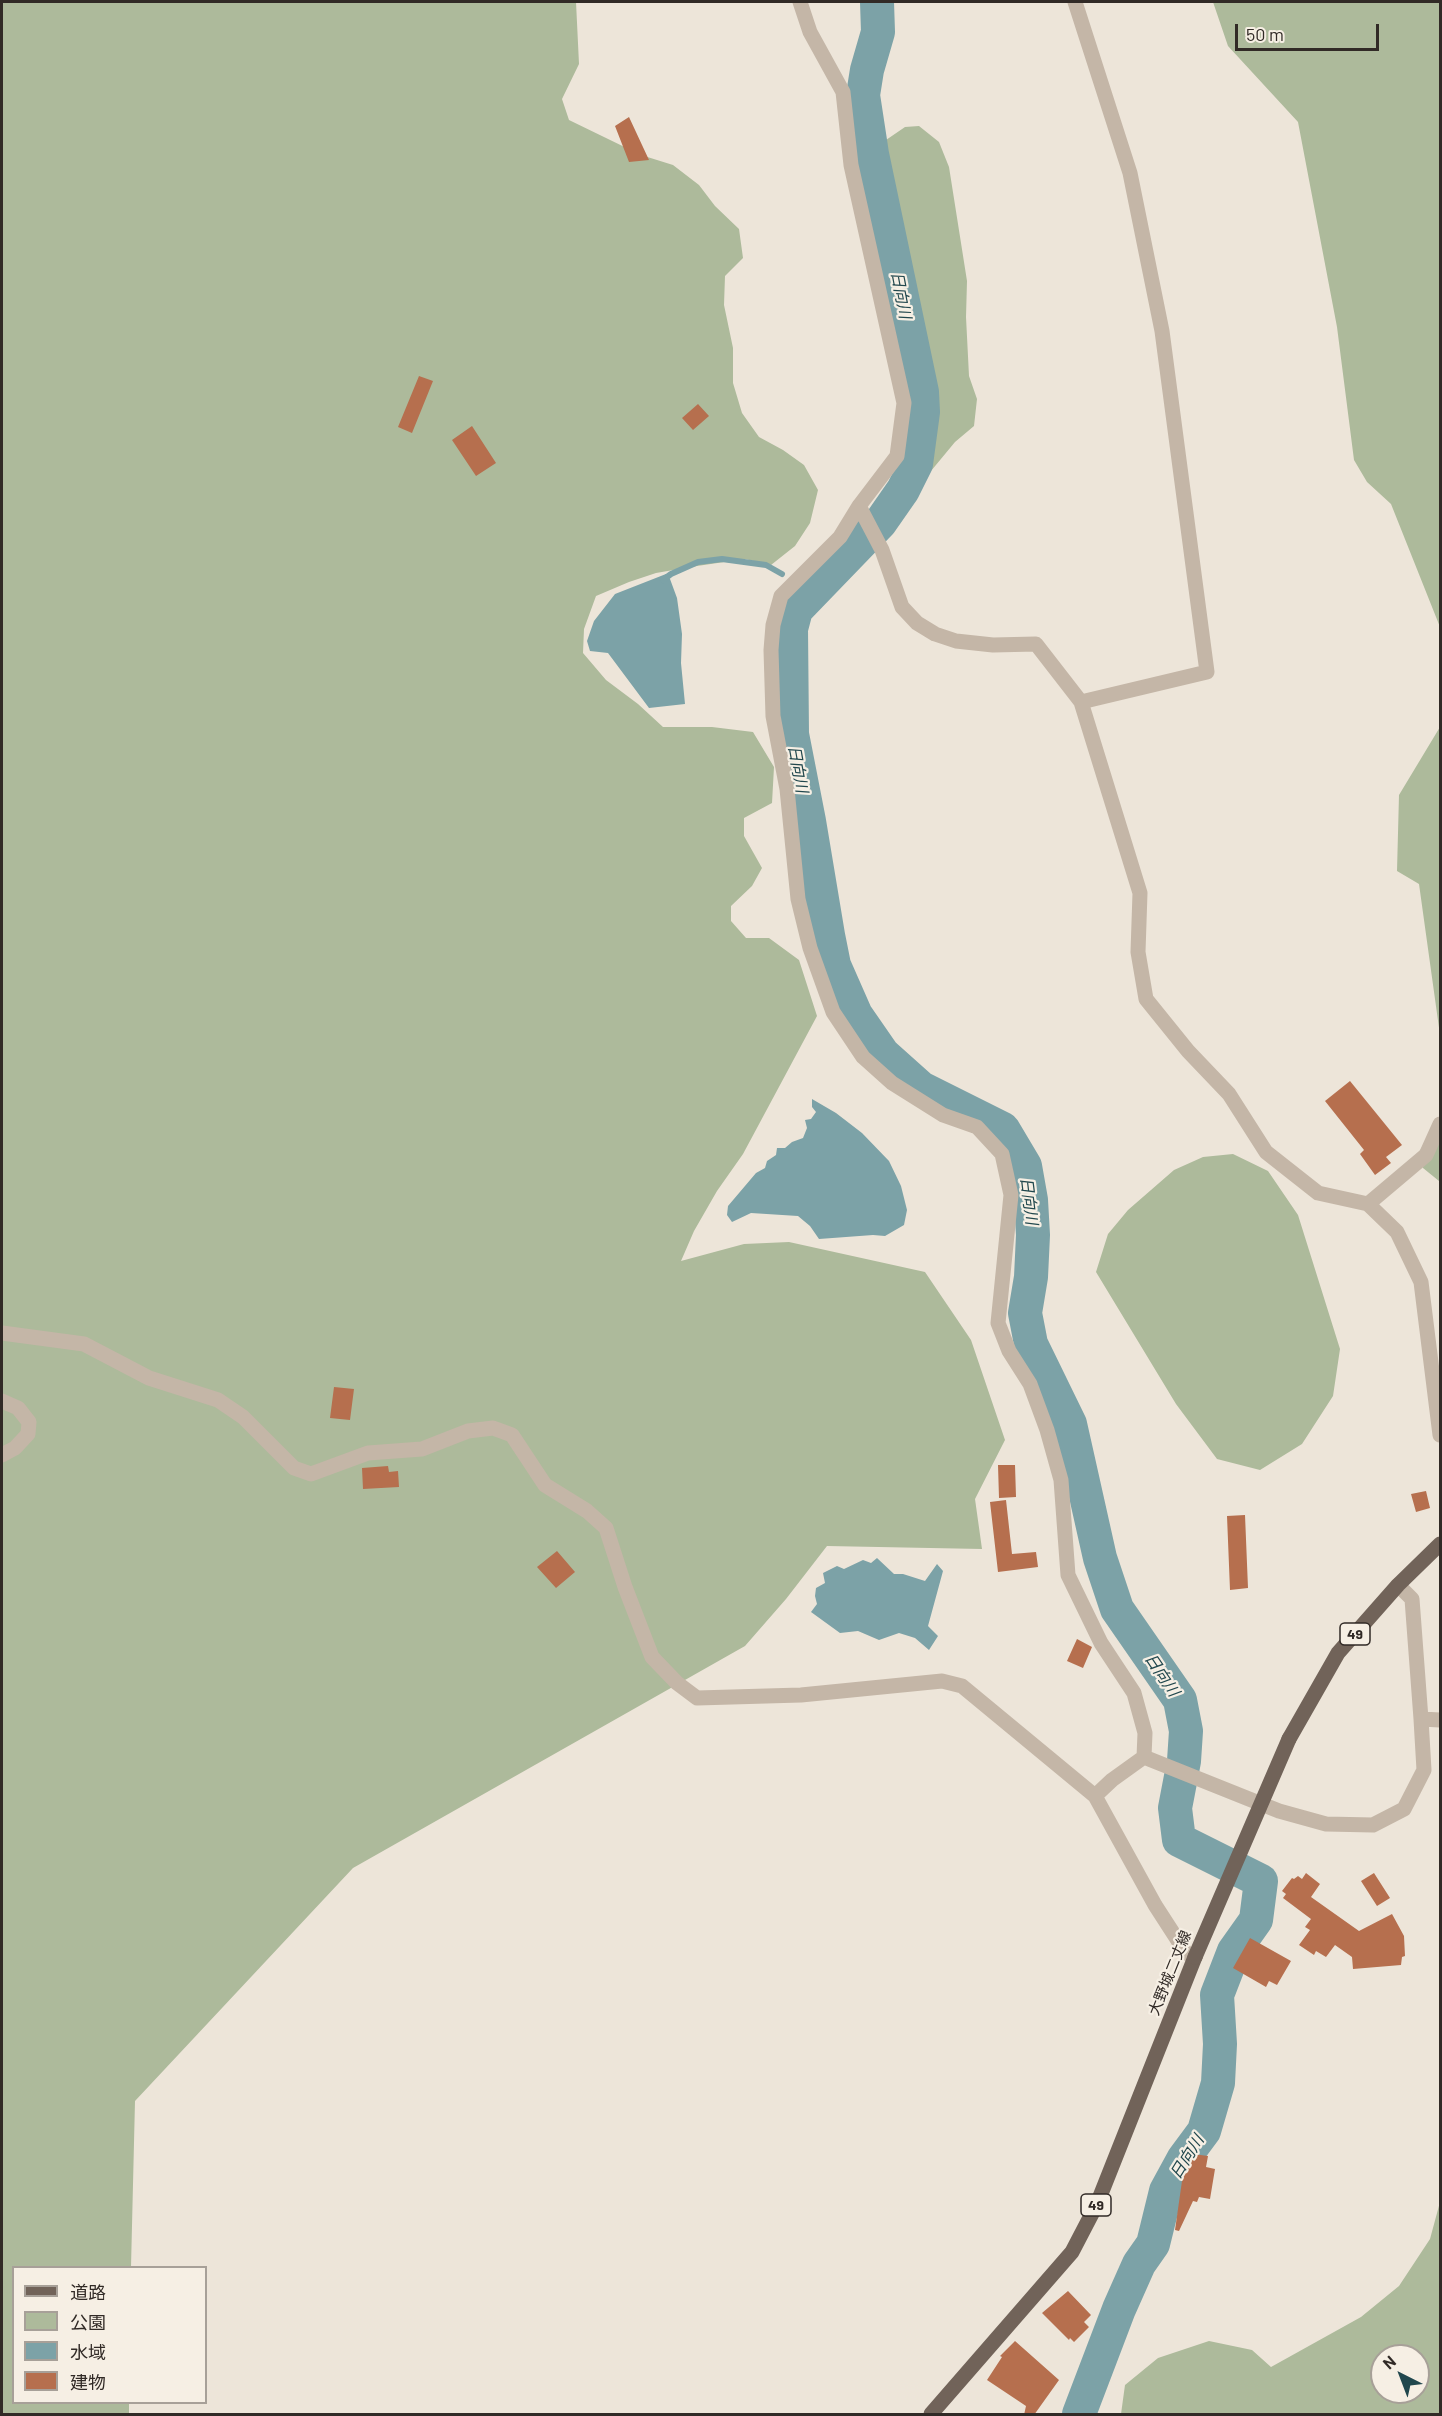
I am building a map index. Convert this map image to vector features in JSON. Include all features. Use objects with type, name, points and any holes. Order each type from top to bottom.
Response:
[{"type":"main road","name":"大野城二丈線","points":[[931,2415],[1072,2252],[1097,2204],[1195,1957],[1289,1739],[1338,1653],[1398,1585],[1440,1544]]},
{"type":"street","points":[[800,2],[810,32],[843,92],[851,165],[904,403],[897,456],[859,506],[840,537],[781,596],[773,625],[772,716],[787,789],[798,899],[810,948],[833,1012],[863,1057],[892,1083],[943,1115],[977,1128],[1002,1154],[1011,1195],[998,1323],[1009,1351],[1030,1384],[1047,1430],[1061,1480],[1068,1575],[1101,1643],[1134,1693],[1145,1733],[1144,1757],[1095,1796]]},
{"type":"street","points":[[1076,2],[1130,173],[1162,331],[1207,672],[1081,702]]},
{"type":"street","points":[[859,506],[882,550],[902,608],[916,623],[935,634],[956,641],[993,645],[1036,644],[1081,702],[1140,893],[1138,952],[1146,999],[1188,1051],[1229,1094],[1266,1152],[1318,1193],[1368,1204],[1397,1232],[1421,1282],[1440,1435]]},
{"type":"street","points":[[1368,1204],[1426,1155],[1440,1124]]},
{"type":"street","points":[[2,1333],[84,1344],[149,1378],[218,1400],[243,1417],[294,1468],[311,1474],[368,1453],[422,1449],[468,1431],[493,1428],[512,1435],[545,1485],[587,1511],[606,1528],[625,1587],[652,1657],[677,1683],[697,1698],[801,1695],[942,1681],[963,1686],[1095,1796],[1155,1905],[1186,1953],[1195,1957]]},
{"type":"street","points":[[2,1401],[18,1408],[29,1422],[28,1434],[15,1448],[2,1455]]},
{"type":"street","points":[[1144,1757],[1279,1811],[1326,1824],[1373,1825],[1404,1809],[1424,1770],[1412,1599],[1398,1585]]},
{"type":"street","points":[[1421,1719],[1440,1720]]},
{"type":"green space","points":[[2,2],[576,2],[579,64],[562,99],[569,120],[641,155],[673,165],[699,185],[715,206],[739,229],[743,258],[725,276],[724,305],[733,348],[733,383],[742,413],[759,437],[804,465],[818,490],[810,523],[795,546],[771,565],[745,559],[656,573],[629,582],[596,596],[584,629],[583,653],[606,680],[638,704],[663,727],[712,727],[753,732],[774,767],[772,803],[744,818],[744,836],[762,868],[752,886],[731,906],[731,921],[746,938],[769,938],[799,960],[817,1016],[743,1154],[717,1191],[694,1231],[681,1261],[744,1244],[789,1242],[925,1272],[971,1340],[1005,1440],[975,1499],[982,1549],[827,1546],[786,1599],[745,1646],[353,1868],[135,2101],[131,2266],[12,2266],[12,2404],[129,2404],[129,2414],[2,2414]]},
{"type":"green space","points":[[1213,2],[1440,2],[1440,627],[1391,504],[1367,482],[1354,460],[1337,327],[1298,122],[1228,46]]},
{"type":"green space","points":[[919,126],[939,142],[949,167],[967,281],[969,376],[977,399],[974,426],[955,442],[926,477],[930,432],[927,400],[891,228],[882,160],[886,140],[905,127]]},
{"type":"green space","points":[[1440,727],[1440,1035],[1419,884],[1397,871],[1399,795]]},
{"type":"green space","points":[[1440,1140],[1439,1181],[1423,1168],[1418,1153],[1427,1141]]},
{"type":"green space","points":[[1233,1154],[1268,1171],[1298,1215],[1340,1349],[1333,1396],[1302,1444],[1260,1470],[1217,1459],[1176,1404],[1096,1272],[1108,1234],[1128,1210],[1174,1170],[1203,1157]]},
{"type":"green space","points":[[1440,2202],[1440,2414],[1121,2414],[1125,2385],[1158,2358],[1209,2341],[1252,2350],[1271,2367],[1361,2317],[1399,2286],[1430,2239]]},
{"type":"water","points":[[666,574],[677,598],[682,634],[681,663],[685,704],[649,708],[608,653],[590,651],[587,641],[594,621],[615,594]]},
{"type":"water","points":[[812,1099],[836,1113],[862,1133],[889,1161],[901,1186],[907,1210],[904,1225],[885,1236],[819,1239],[810,1226],[798,1216],[751,1213],[732,1222],[727,1215],[728,1206],[756,1173],[765,1168],[767,1161],[776,1155],[777,1148],[785,1148],[792,1142],[803,1138],[807,1128],[805,1120],[811,1119],[816,1112],[812,1107]]},
{"type":"water","points":[[877,1558],[894,1574],[903,1574],[925,1581],[937,1564],[943,1571],[928,1626],[938,1636],[929,1650],[915,1638],[899,1633],[879,1640],[858,1631],[840,1633],[811,1612],[817,1604],[816,1588],[825,1583],[823,1573],[837,1566],[844,1569],[863,1560],[871,1563]]},
{"type":"building","points":[[629,117],[649,160],[629,162],[615,126]]},
{"type":"building","points":[[419,376],[433,381],[412,433],[398,427]]},
{"type":"building","points":[[698,404],[709,416],[693,430],[682,418]]},
{"type":"building","points":[[472,426],[496,463],[476,476],[452,440]]},
{"type":"building","points":[[1350,1081],[1402,1145],[1386,1157],[1391,1163],[1375,1175],[1360,1154],[1364,1150],[1325,1101]]},
{"type":"building","points":[[334,1387],[354,1389],[350,1420],[330,1418]]},
{"type":"building","points":[[998,1465],[1015,1465],[1016,1497],[999,1498]]},
{"type":"building","points":[[388,1466],[389,1472],[398,1471],[399,1487],[363,1489],[362,1468]]},
{"type":"building","points":[[1426,1491],[1430,1508],[1416,1512],[1411,1494]]},
{"type":"building","points":[[1006,1500],[1012,1554],[1036,1552],[1038,1567],[998,1572],[990,1502]]},
{"type":"building","points":[[1245,1515],[1248,1588],[1230,1590],[1227,1516]]},
{"type":"building","points":[[557,1551],[575,1572],[556,1588],[537,1567]]},
{"type":"building","points":[[1077,1639],[1092,1647],[1083,1668],[1067,1661]]},
{"type":"building","points":[[1306,1873],[1320,1884],[1311,1897],[1359,1931],[1392,1914],[1404,1936],[1405,1956],[1402,1957],[1401,1965],[1353,1969],[1352,1957],[1335,1945],[1326,1957],[1316,1951],[1314,1955],[1299,1945],[1310,1930],[1305,1927],[1311,1919],[1283,1898],[1286,1894],[1282,1891],[1292,1878],[1298,1876],[1302,1879]]},
{"type":"building","points":[[1374,1873],[1390,1898],[1377,1906],[1361,1881]]},
{"type":"building","points":[[1250,1938],[1291,1961],[1277,1985],[1269,1981],[1266,1987],[1233,1968]]},
{"type":"building","points":[[1186,2153],[1208,2156],[1206,2167],[1215,2169],[1210,2199],[1199,2197],[1197,2202],[1193,2201],[1179,2231],[1175,2230]]},
{"type":"building","points":[[1068,2291],[1091,2315],[1084,2322],[1089,2327],[1074,2342],[1070,2338],[1069,2340],[1042,2313]]},
{"type":"building","points":[[1015,2341],[1059,2380],[1034,2415],[1024,2415],[1026,2406],[987,2380],[1002,2357],[1000,2356]]},
{"type":"waterway","name":"日向川","points":[[877,2],[878,32],[867,70],[863,95],[872,154],[922,392],[923,412],[916,464],[903,490],[880,523],[796,610],[791,629],[792,734],[834,965],[856,1015],[883,1054],[921,1088],[1003,1129],[1025,1166],[1031,1200],[1033,1235],[1031,1277],[1025,1313],[1031,1344],[1070,1424],[1100,1558],[1117,1609],[1180,1700],[1186,1731],[1184,1761],[1175,1808],[1179,1840],[1261,1881],[1256,1920],[1234,1951],[1217,1995],[1220,2044],[1218,2083],[1204,2131],[1184,2158],[1166,2191],[1153,2244],[1139,2264],[1119,2309],[1079,2414]]},
{"type":"waterway","points":[[663,580],[698,562],[722,559],[766,565],[782,574]]}]
